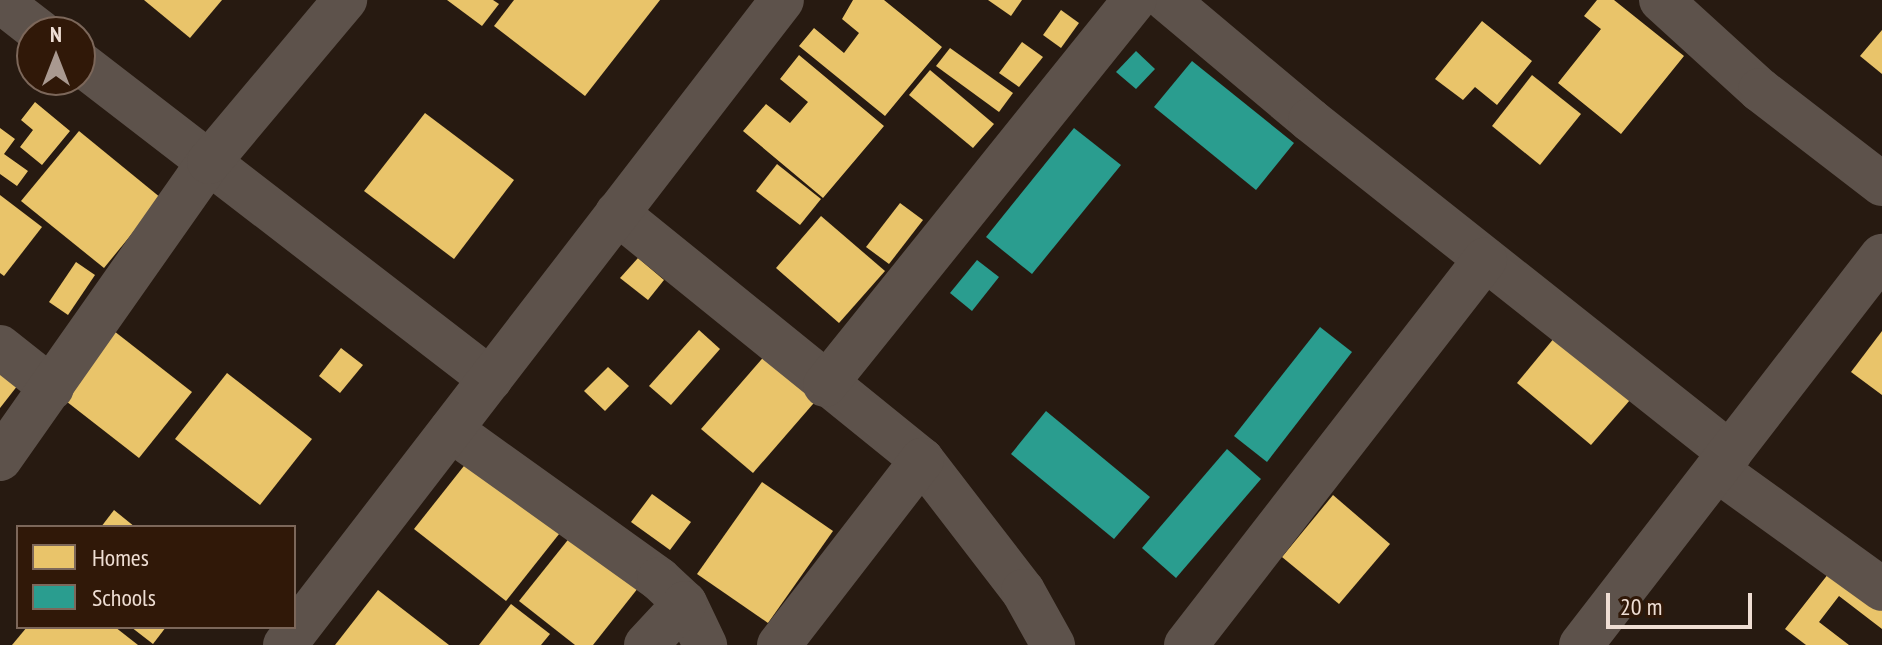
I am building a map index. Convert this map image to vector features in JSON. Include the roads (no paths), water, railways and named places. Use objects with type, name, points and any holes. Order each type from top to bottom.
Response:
[{"type":"street","points":[[0,459],[209,162],[345,0]]},
{"type":"street","points":[[285,645],[782,0]]},
{"type":"street","points":[[825,385],[1134,0]]},
{"type":"street","points":[[1167,0],[1882,589]]},
{"type":"street","points":[[1661,0],[1760,90],[1877,170]]},
{"type":"street","points":[[0,1],[19,16]]},
{"type":"street","points":[[96,75],[490,379]]},
{"type":"street","points":[[617,213],[825,385],[922,460],[1023,591],[1053,645]]},
{"type":"street","points":[[1581,645],[1882,256]]},
{"type":"street","points":[[1186,645],[1485,259]]},
{"type":"street","points":[[0,347],[52,388]]},
{"type":"street","points":[[451,430],[685,603],[705,645]]},
{"type":"street","points":[[779,645],[922,460]]},
{"type":"street","points":[[646,645],[685,603]]}]
